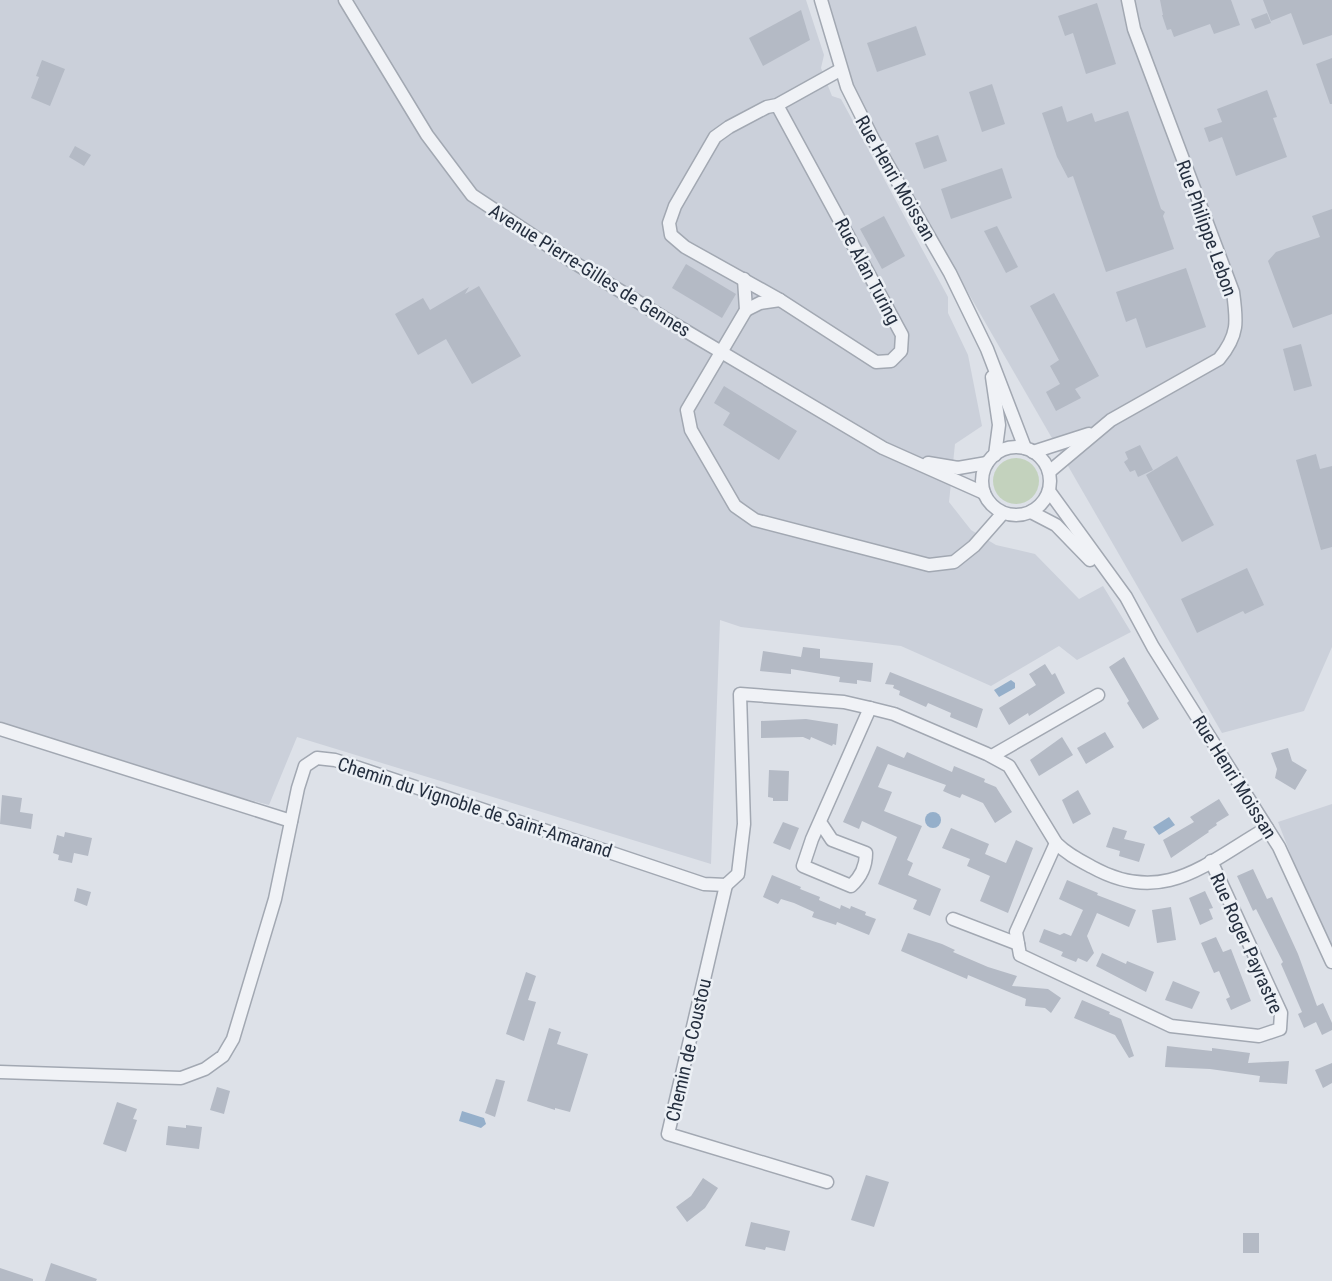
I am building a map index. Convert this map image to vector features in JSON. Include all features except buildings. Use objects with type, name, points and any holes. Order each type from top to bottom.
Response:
[{"type":"street","name":"Avenue Pierre-Gilles de Gennes","points":[[345,0],[427,135],[472,195],[562,255],[883,448],[984,493]]},
{"type":"street","name":"Rue Henri Moissan","points":[[821,0],[840,70],[859,112],[950,273],[987,349],[1029,450]]},
{"type":"street","name":"Rue Philippe Lebon","points":[[1049,472],[1111,420],[1219,359],[1232,343],[1237,320],[1233,292],[1134,29],[1128,0]]},
{"type":"street","name":"Rue Alan Turing","points":[[777,104],[902,335],[901,351],[891,360],[876,362],[780,300],[685,247],[671,235],[669,223],[675,206],[715,137],[729,127],[840,70]]},
{"type":"street","points":[[744,279],[746,310]]},
{"type":"street","points":[[780,300],[760,303],[746,310],[687,410],[691,430],[735,506],[755,520],[929,565],[954,562],[974,546],[1003,513]]},
{"type":"street","name":"Rue Henri Moissan","points":[[987,349],[999,425],[991,459]]},
{"type":"street","name":"Rue Philippe Lebon","points":[[1029,450],[1096,431]]},
{"type":"street","points":[[1004,449],[1029,450],[1040,457],[1049,472],[1049,491],[1039,506],[1031,512],[1013,515],[1003,513],[995,508],[984,493],[983,472],[991,459],[1004,449]]},
{"type":"street","name":"Avenue Pierre-Gilles de Gennes","points":[[910,460],[958,468],[991,459]]},
{"type":"street","name":"Rue Henri Moissan","points":[[1049,491],[1126,597],[1153,647],[1279,847],[1332,962]]},
{"type":"street","name":"Rue Henri Moissan","points":[[1031,512],[1056,525],[1126,597]]},
{"type":"street","points":[[726,886],[738,874],[744,824],[740,694],[844,702],[870,708],[894,714],[992,756],[1009,766],[1056,843],[1065,852],[1108,876],[1149,884],[1178,879],[1267,828]]},
{"type":"street","points":[[992,756],[1098,695]]},
{"type":"street","points":[[820,822],[832,840],[866,853],[866,862],[860,878],[851,887],[803,866],[820,822],[870,708]]},
{"type":"street","points":[[0,729],[291,821]]},
{"type":"street","name":"Chemin du Vignoble de Saint-Amarand","points":[[0,1072],[181,1078],[205,1069],[223,1056],[233,1040],[242,1014],[275,899],[305,766],[317,758],[335,760],[704,884],[726,886]]},
{"type":"street","points":[[1018,944],[1016,932],[1056,843]]},
{"type":"street","name":"Rue Roger Payrastre","points":[[953,919],[1018,944],[1020,955],[1171,1026],[1259,1036],[1280,1029],[1281,1013],[1211,861]]},
{"type":"street","name":"Chemin de Coustou","points":[[726,886],[668,1134],[827,1182]]},
{"type":"shaded area","points":[[0,0],[806,0],[824,55],[821,68],[832,96],[841,99],[948,297],[948,313],[968,355],[982,426],[955,444],[949,502],[971,530],[996,545],[1035,554],[1079,599],[1103,586],[1131,632],[1077,660],[1059,646],[991,686],[901,646],[741,627],[720,620],[711,864],[297,737],[269,805],[123,766],[0,723]]},
{"type":"shaded area","points":[[822,0],[1332,0],[1332,647],[1304,711],[1222,733],[857,100]]},
{"type":"shaded area","points":[[1332,804],[1332,960],[1278,822]]},
{"type":"green space","points":[[1016,458],[1032,465],[1039,481],[1032,497],[1016,504],[1000,497],[993,481],[1000,465]]},
{"type":"water","points":[[1011,680],[1015,683],[1015,688],[999,697],[994,690]]},
{"type":"water","points":[[933,812],[941,820],[933,828],[925,820]]},
{"type":"water","points":[[1169,817],[1175,825],[1159,835],[1153,827]]},
{"type":"water","points":[[462,1111],[484,1118],[486,1124],[481,1128],[459,1121]]}]
